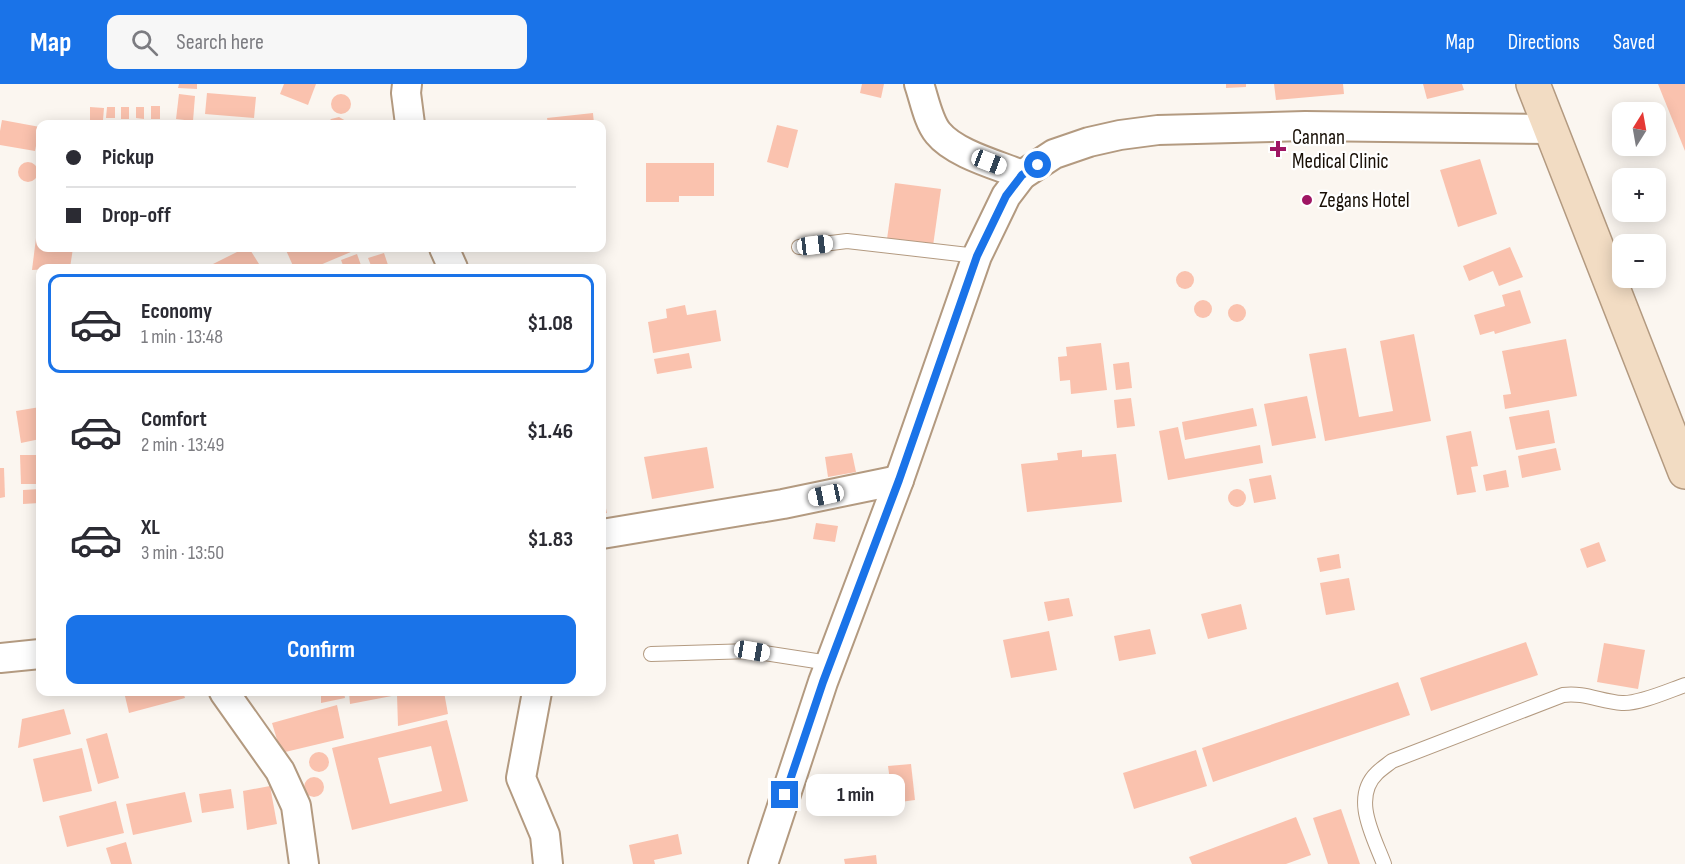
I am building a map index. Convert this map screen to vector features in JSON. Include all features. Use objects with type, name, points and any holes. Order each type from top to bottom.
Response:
[{"type":"street","points":[[407,84],[409,120]]},
{"type":"street","points":[[919,84],[937,133],[953,146],[1022,175]]},
{"type":"street","points":[[1533,84],[1550,129],[1676,423],[1685,472]]},
{"type":"street","points":[[762,864],[830,663],[899,480],[977,256],[1006,196],[1022,175],[1054,154],[1089,142],[1158,130],[1305,126],[1550,129]]},
{"type":"street","points":[[606,533],[783,504],[899,480]]},
{"type":"street","points":[[0,658],[36,654]]},
{"type":"street","points":[[227,696],[280,771],[296,806],[304,864]]},
{"type":"street","points":[[536,696],[520,778],[545,835],[548,864]]},
{"type":"lane","points":[[799,247],[847,241],[977,256]]},
{"type":"lane","points":[[651,654],[752,651],[830,663]]},
{"type":"lane","points":[[1384,864],[1364,804],[1367,788],[1375,775],[1392,762],[1563,694],[1574,693],[1620,703],[1631,703],[1685,686]]},
{"type":"building","points":[[179,84],[197,84],[197,89],[178,88]]},
{"type":"building","points":[[284,84],[316,84],[308,105],[280,94]]},
{"type":"building","points":[[862,84],[884,84],[881,98],[860,93]]},
{"type":"building","points":[[1226,84],[1246,84],[1246,87],[1226,88]]},
{"type":"building","points":[[1274,84],[1343,84],[1344,94],[1276,100]]},
{"type":"building","points":[[1423,84],[1462,84],[1464,90],[1427,99]]},
{"type":"building","points":[[1658,84],[1685,84],[1685,151],[1666,102]]},
{"type":"building","points":[[207,93],[256,97],[254,118],[205,114]]},
{"type":"building","points":[[179,94],[195,96],[193,120],[176,119]]},
{"type":"building","points":[[341,94],[348,97],[351,104],[348,111],[341,114],[334,111],[331,104],[334,97]]},
{"type":"building","points":[[151,106],[160,106],[160,119],[151,119]]},
{"type":"building","points":[[90,107],[104,108],[103,120],[90,120]]},
{"type":"building","points":[[107,107],[115,107],[115,118],[106,118]]},
{"type":"building","points":[[121,107],[129,107],[129,119],[121,119]]},
{"type":"building","points":[[136,107],[144,107],[144,119],[136,118]]},
{"type":"building","points":[[593,113],[594,120],[547,120],[547,118]]},
{"type":"building","points":[[339,117],[344,120],[330,120]]},
{"type":"building","points":[[2,120],[36,126],[35,151],[0,145]]},
{"type":"building","points":[[777,125],[798,130],[788,168],[767,162]]},
{"type":"building","points":[[1480,159],[1497,214],[1458,227],[1440,170]]},
{"type":"building","points":[[28,162],[35,165],[35,179],[28,182],[21,179],[18,172],[21,165]]},
{"type":"building","points":[[646,163],[714,163],[714,196],[679,196],[679,202],[646,202]]},
{"type":"building","points":[[895,183],[941,189],[933,246],[887,239]]},
{"type":"building","points":[[36,238],[36,252],[72,252],[71,264],[36,264],[36,270],[32,270]]},
{"type":"building","points":[[1510,247],[1523,277],[1499,286],[1493,271],[1469,281],[1463,266]]},
{"type":"building","points":[[237,252],[252,252],[259,264],[213,264]]},
{"type":"building","points":[[287,252],[351,252],[322,264],[292,264]]},
{"type":"building","points":[[384,253],[388,264],[370,264],[368,258]]},
{"type":"building","points":[[357,254],[361,264],[342,264],[341,260]]},
{"type":"building","points":[[1185,271],[1191,274],[1194,280],[1191,286],[1185,289],[1179,286],[1176,280],[1179,274]]},
{"type":"building","points":[[1520,290],[1531,323],[1495,334],[1494,331],[1480,335],[1474,315],[1505,306],[1502,295]]},
{"type":"building","points":[[1203,300],[1209,303],[1212,309],[1209,315],[1203,318],[1197,315],[1194,309],[1197,303]]},
{"type":"building","points":[[1237,304],[1243,307],[1246,313],[1243,319],[1237,322],[1231,319],[1228,313],[1231,307]]},
{"type":"building","points":[[685,305],[687,315],[716,310],[721,341],[653,353],[648,322],[667,318],[666,309]]},
{"type":"building","points":[[1414,334],[1431,421],[1325,441],[1309,354],[1346,348],[1359,417],[1393,411],[1380,341]]},
{"type":"building","points":[[1566,339],[1577,396],[1505,409],[1503,395],[1511,394],[1502,351]]},
{"type":"building","points":[[1101,343],[1107,390],[1071,394],[1070,380],[1060,381],[1058,357],[1067,356],[1066,347]]},
{"type":"building","points":[[689,353],[692,368],[657,374],[654,359]]},
{"type":"building","points":[[1129,362],[1132,388],[1116,390],[1113,364]]},
{"type":"building","points":[[1307,396],[1316,438],[1272,446],[1264,404]]},
{"type":"building","points":[[1131,398],[1135,426],[1117,428],[1114,400]]},
{"type":"building","points":[[36,408],[36,440],[21,443],[16,411]]},
{"type":"building","points":[[1253,408],[1257,426],[1185,440],[1182,422]]},
{"type":"building","points":[[1549,410],[1555,443],[1516,450],[1509,417]]},
{"type":"building","points":[[1178,427],[1185,459],[1260,445],[1263,463],[1168,480],[1159,431]]},
{"type":"building","points":[[1471,431],[1478,466],[1471,467],[1476,492],[1457,495],[1446,436]]},
{"type":"building","points":[[707,447],[714,488],[652,499],[644,457]]},
{"type":"building","points":[[1556,448],[1561,470],[1522,478],[1518,456]]},
{"type":"building","points":[[1082,450],[1082,457],[1116,454],[1122,502],[1027,512],[1021,464],[1058,460],[1057,453]]},
{"type":"building","points":[[852,453],[856,472],[828,477],[825,457]]},
{"type":"building","points":[[20,455],[36,455],[36,484],[21,484]]},
{"type":"building","points":[[0,468],[4,468],[5,497],[0,498]]},
{"type":"building","points":[[1506,470],[1509,487],[1486,491],[1483,475]]},
{"type":"building","points":[[1271,475],[1276,499],[1254,503],[1249,479]]},
{"type":"building","points":[[36,489],[36,503],[23,504],[23,490]]},
{"type":"building","points":[[1237,489],[1243,492],[1246,498],[1243,504],[1237,507],[1231,504],[1228,498],[1231,492]]},
{"type":"building","points":[[816,523],[838,526],[835,542],[813,539]]},
{"type":"building","points":[[1599,542],[1606,561],[1587,568],[1580,549]]},
{"type":"building","points":[[1339,554],[1341,568],[1320,572],[1317,558]]},
{"type":"building","points":[[1349,578],[1355,610],[1326,615],[1320,583]]},
{"type":"building","points":[[1069,598],[1073,616],[1048,621],[1044,602]]},
{"type":"building","points":[[1241,604],[1247,629],[1208,639],[1201,614]]},
{"type":"building","points":[[1150,629],[1156,654],[1119,661],[1114,636]]},
{"type":"building","points":[[1049,631],[1057,670],[1011,678],[1003,640]]},
{"type":"building","points":[[1526,642],[1538,675],[1431,711],[1420,678]]},
{"type":"building","points":[[1604,643],[1645,650],[1638,689],[1597,682]]},
{"type":"building","points":[[1398,682],[1410,715],[1213,782],[1202,748]]},
{"type":"building","points":[[125,696],[184,696],[185,698],[129,713]]},
{"type":"building","points":[[321,696],[345,696],[345,698],[321,703]]},
{"type":"building","points":[[349,696],[392,696],[350,704]]},
{"type":"building","points":[[397,696],[445,696],[448,714],[398,726]]},
{"type":"building","points":[[337,705],[344,738],[281,753],[272,723]]},
{"type":"building","points":[[64,709],[71,734],[18,748],[22,719]]},
{"type":"building","points":[[447,720],[468,801],[352,830],[332,748]],"holes":[[[431,746],[442,791],[390,804],[378,758]]]},
{"type":"building","points":[[107,733],[119,778],[98,784],[86,739]]},
{"type":"building","points":[[82,748],[92,791],[43,802],[33,759]]},
{"type":"building","points":[[1196,750],[1207,786],[1134,809],[1123,773]]},
{"type":"building","points":[[319,752],[326,755],[329,762],[326,769],[319,772],[312,769],[309,762],[312,755]]},
{"type":"building","points":[[911,764],[915,800],[893,803],[888,766]]},
{"type":"building","points":[[314,777],[321,780],[324,787],[321,794],[314,797],[307,794],[304,787],[307,780]]},
{"type":"building","points":[[270,786],[277,824],[247,830],[243,791]]},
{"type":"building","points":[[231,789],[234,808],[202,813],[199,794]]},
{"type":"building","points":[[185,792],[192,822],[133,835],[126,804]]},
{"type":"building","points":[[116,801],[124,833],[67,847],[59,816]]},
{"type":"building","points":[[1341,809],[1360,864],[1328,864],[1313,818]]},
{"type":"building","points":[[1296,817],[1311,855],[1286,864],[1192,864],[1189,857]]},
{"type":"building","points":[[678,834],[682,854],[654,860],[655,864],[633,864],[629,845]]},
{"type":"building","points":[[126,842],[132,864],[111,864],[106,848]]},
{"type":"building","points":[[876,855],[877,864],[845,864],[844,859]]},
{"type":"place","name":"Cannan Medical Clinic","points":[[1278,149]]},
{"type":"place","name":"Zegans Hotel","points":[[1307,200]]},
{"type":"route","points":[[785,795],[823,682],[899,480],[977,256],[1006,196],[1022,175],[1038,165]]}]
